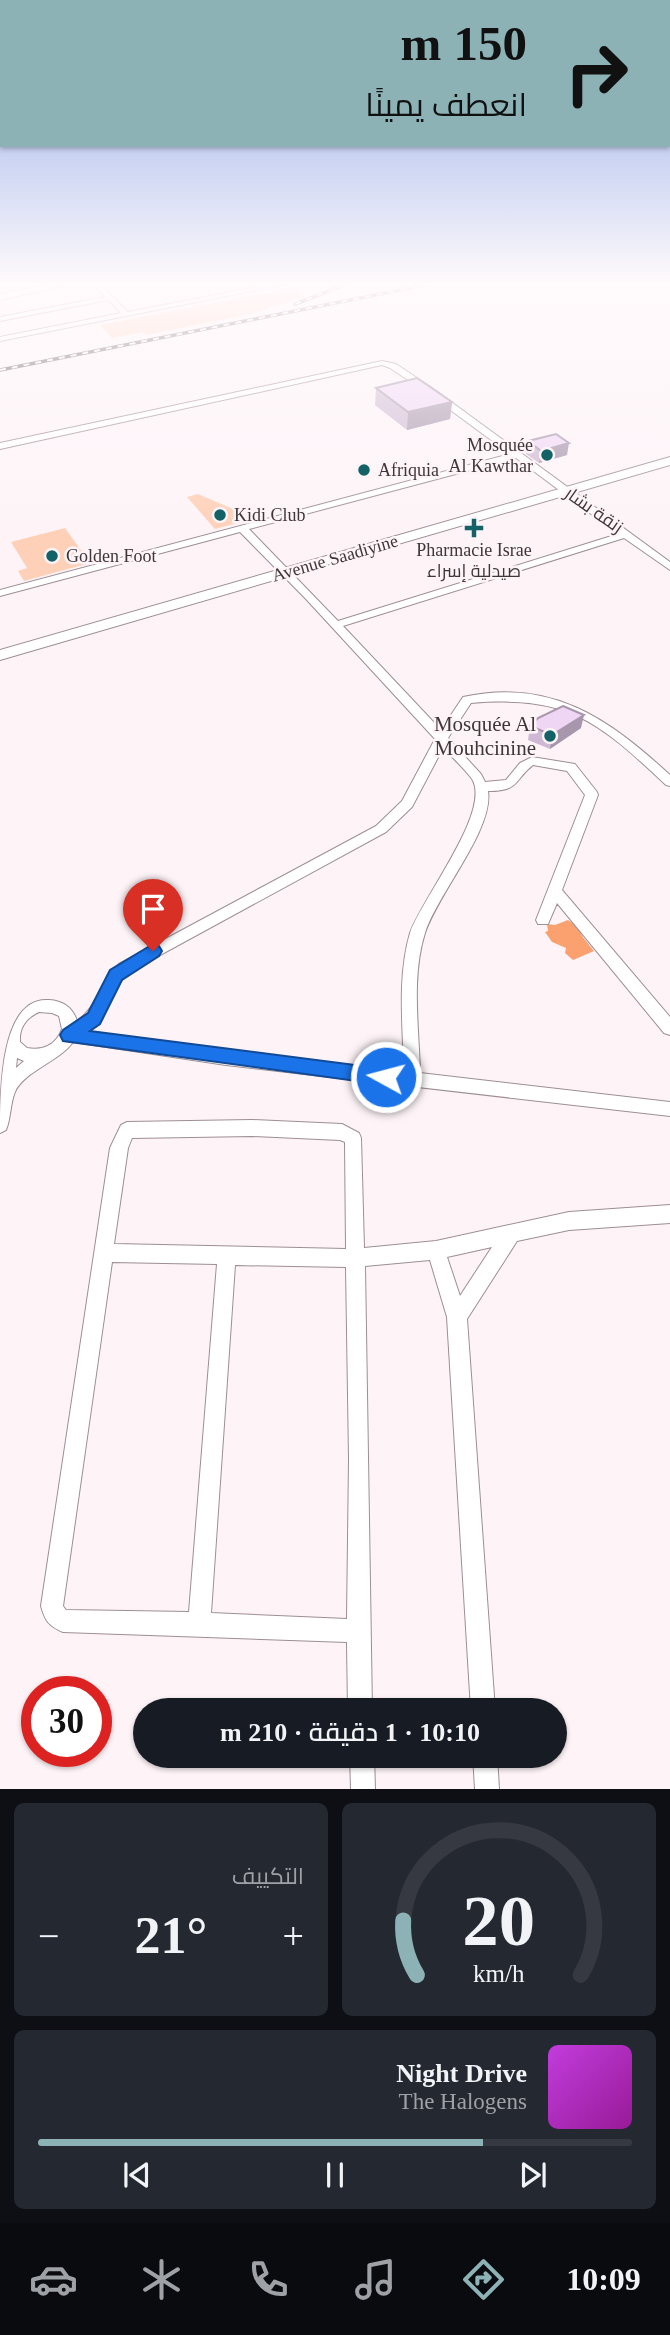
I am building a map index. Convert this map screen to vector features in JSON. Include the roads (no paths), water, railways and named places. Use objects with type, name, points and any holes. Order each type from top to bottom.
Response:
[{"type":"main road","name":"Avenue Saadiyine","points":[[0,655],[670,461]]},
{"type":"street","name":"زنقة بشار","points":[[0,446],[361,367]]},
{"type":"street","name":"زنقة بشار","points":[[395,367],[670,567]]},
{"type":"street","points":[[0,593],[516,455]]},
{"type":"street","points":[[242,528],[337,625],[477,777],[481,786],[482,803],[474,824],[422,921],[415,940],[411,973],[412,1080]]},
{"type":"street","points":[[337,625],[628,534]]},
{"type":"street","points":[[8,1087],[30,1065],[53,1052],[69,1035],[94,1018],[116,975],[124,968],[381,829],[407,804],[441,739],[467,700],[518,696],[549,700],[584,713],[606,727],[670,782]]},
{"type":"street","points":[[481,786],[506,785],[527,762],[532,761],[571,767],[590,790],[592,796],[543,920]]},
{"type":"street","points":[[555,891],[670,1028]]},
{"type":"street","points":[[0,1125],[8,1087],[7,1028],[30,1008],[45,1005],[60,1008],[69,1018],[69,1035]]},
{"type":"street","points":[[69,1018],[78,1018],[101,1007]]},
{"type":"street","points":[[7,1028],[16,1051],[37,1056],[53,1052]]},
{"type":"street","points":[[69,1035],[226,1058],[670,1109]]},
{"type":"street","points":[[358,1631],[63,1621],[55,1616],[52,1606],[119,1148],[127,1130],[253,1128],[342,1132],[353,1138],[357,1258],[360,1698]]},
{"type":"street","points":[[105,1253],[357,1258],[436,1250],[569,1222],[670,1214]]},
{"type":"street","points":[[457,1317],[511,1234]]},
{"type":"street","points":[[436,1250],[457,1317],[482,1698]]},
{"type":"street","points":[[199,1624],[227,1255]]},
{"type":"street","points":[[362,1768],[363,1789]]},
{"type":"street","points":[[486,1768],[488,1789]]},
{"type":"railway","points":[[0,370],[13,367]]},
{"type":"place","name":"Mosquée Al Kawthar","points":[[547,455]]},
{"type":"place","name":"Afriquia","points":[[364,470]]},
{"type":"place","name":"Kidi Club","points":[[220,515]]},
{"type":"place","name":"Pharmacie Israe صيدلية إسراء","points":[[474,528]]},
{"type":"place","name":"Golden Foot","points":[[52,556]]},
{"type":"place","name":"Mosquée Al Mouhcinine","points":[[550,736]]}]
